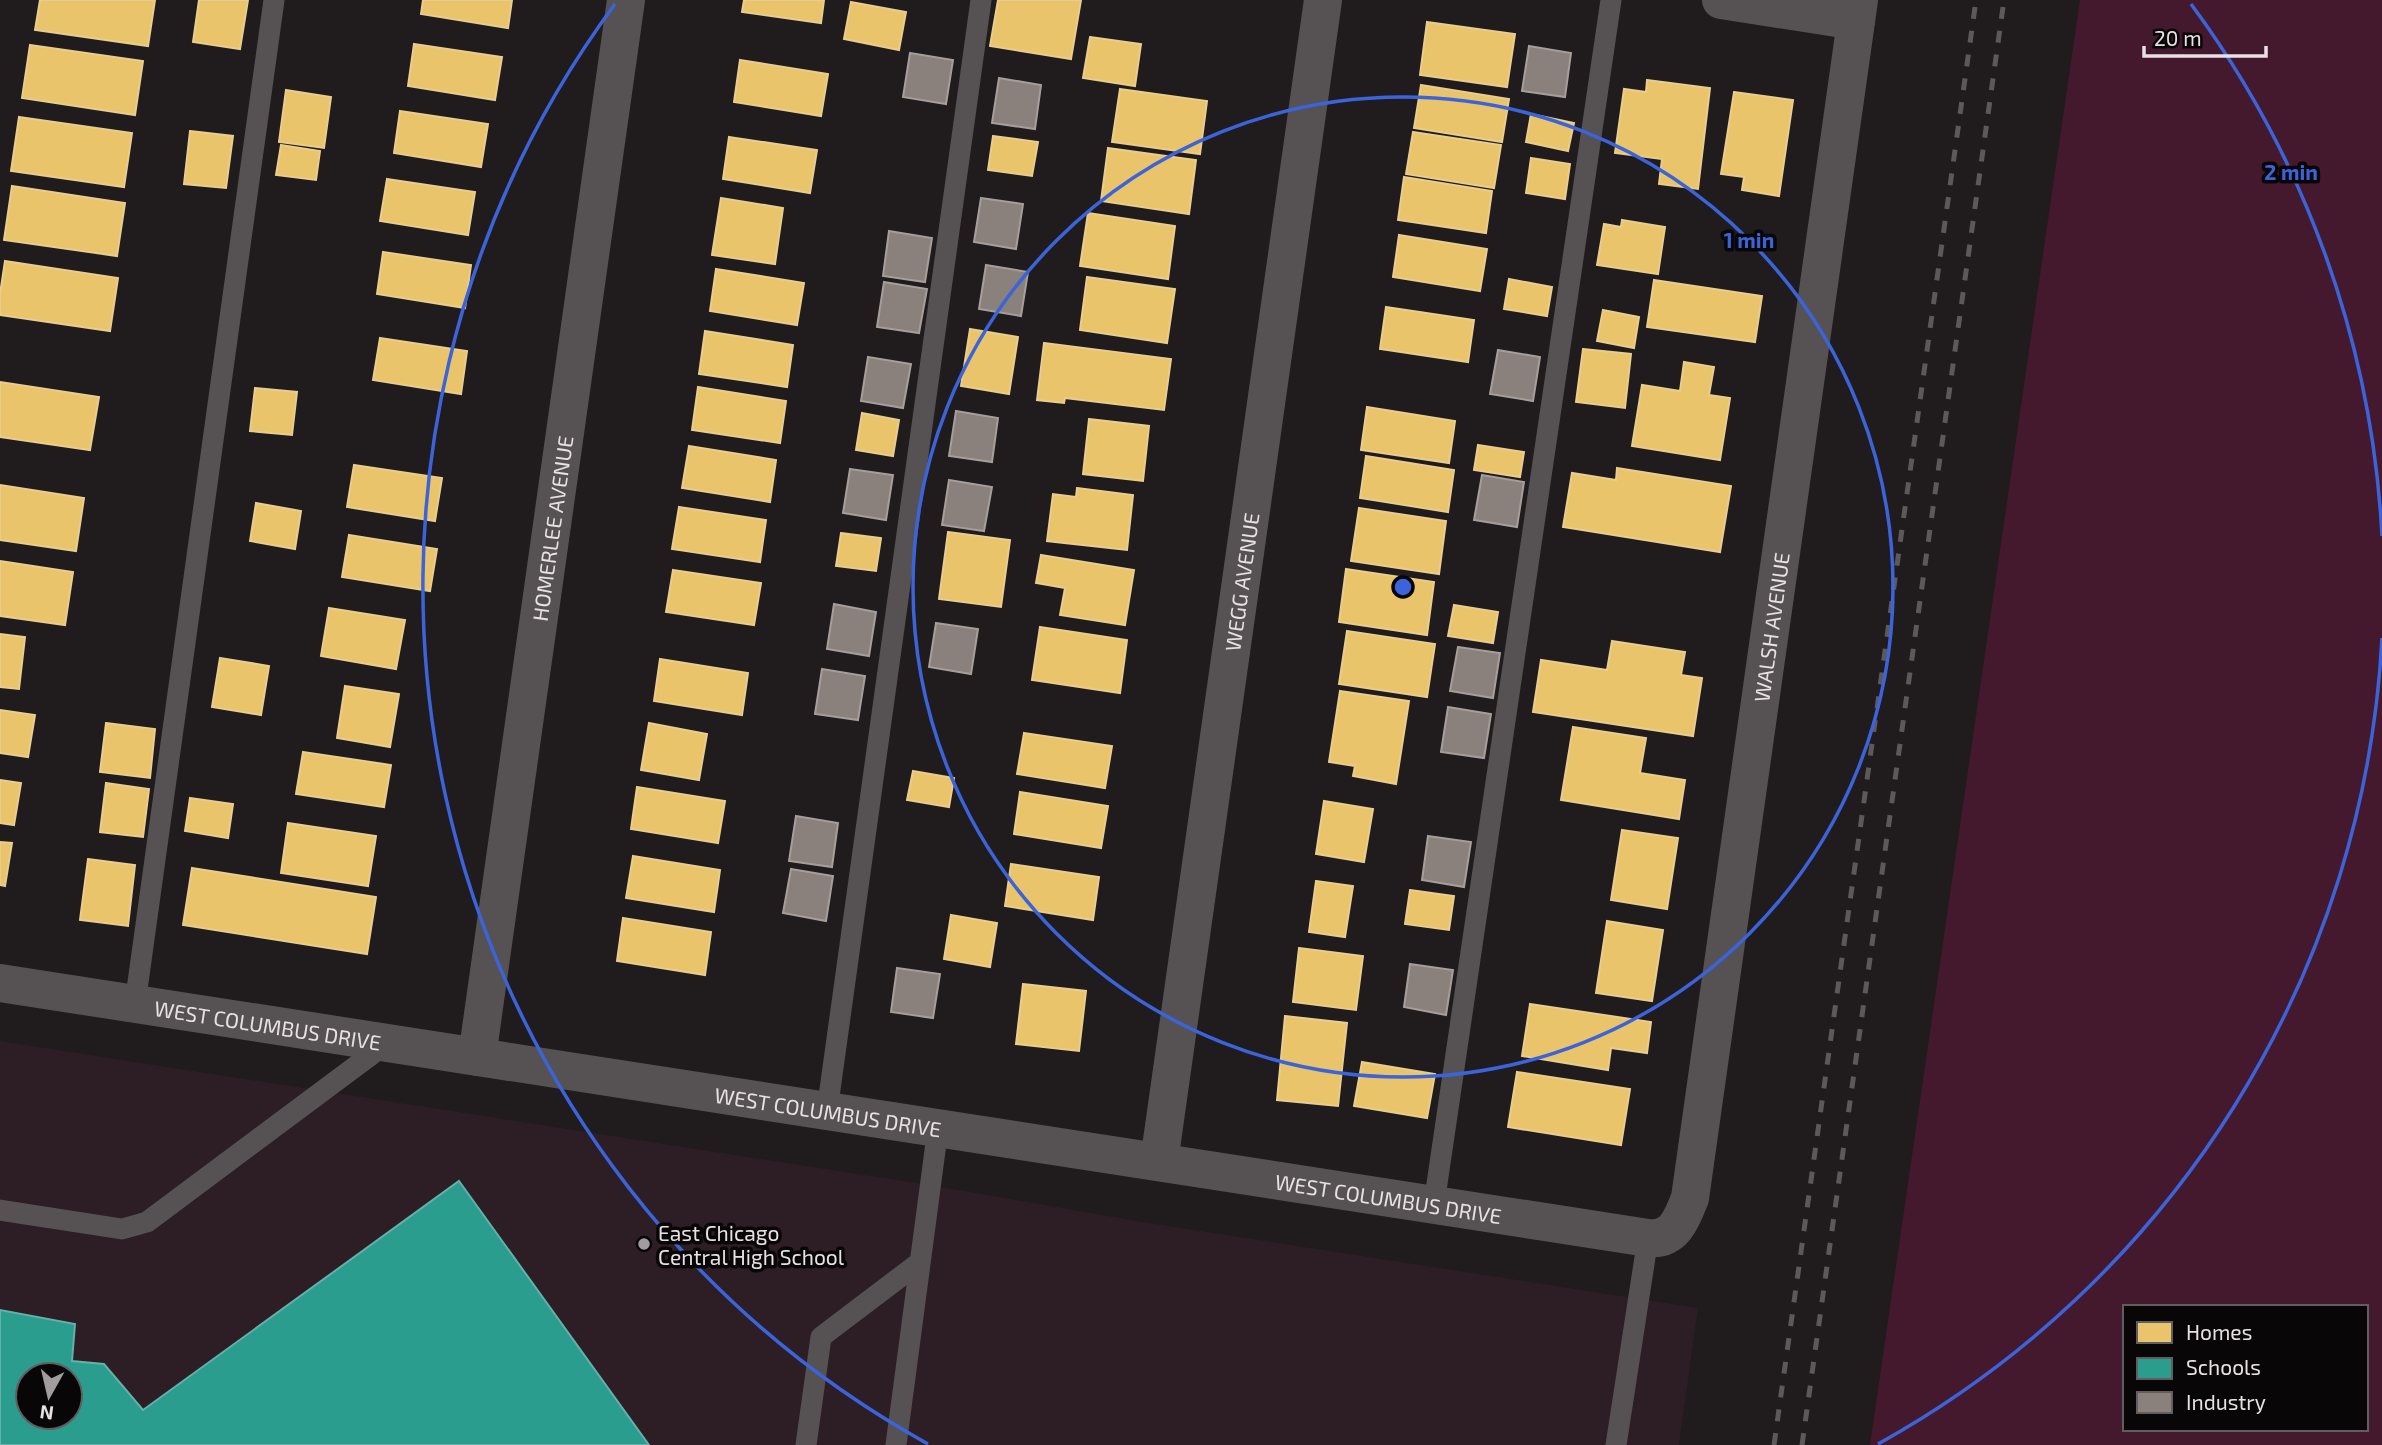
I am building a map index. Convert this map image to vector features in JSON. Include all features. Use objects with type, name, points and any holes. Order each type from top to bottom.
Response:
[{"type":"street","name":"HOMERLEE AVENUE","points":[[477,1057],[626,0]]},
{"type":"street","name":"WEGG AVENUE","points":[[1159,1162],[1323,0]]},
{"type":"street","points":[[1721,0],[1858,10]]},
{"type":"street","name":"WALSH AVENUE","points":[[1653,1238],[1671,1234],[1682,1219],[1690,1198],[1858,10]]},
{"type":"street","name":"WEST COLUMBUS DRIVE","points":[[0,983],[1653,1238]]},
{"type":"lane","points":[[135,1004],[274,0]]},
{"type":"lane","points":[[827,1111],[981,0]]},
{"type":"lane","points":[[1434,1204],[1611,0]]},
{"type":"lane","points":[[0,1209],[122,1229],[146,1222],[387,1042]]},
{"type":"lane","points":[[896,1445],[938,1128]]},
{"type":"lane","points":[[1616,1445],[1653,1238]]},
{"type":"lane","points":[[806,1445],[821,1337],[920,1262]]},
{"type":"shaded area","points":[[2080,0],[2382,0],[2382,1445],[1870,1445]]},
{"type":"shaded area","name":"East Chicago Central High School","points":[[0,1041],[1698,1308],[1679,1445],[0,1445]]},
{"type":"building: Homes","points":[[40,0],[155,0],[148,46],[35,30]]},
{"type":"building: Homes","points":[[199,0],[248,0],[240,49],[193,42]]},
{"type":"building: Homes","points":[[423,0],[512,0],[508,28],[421,14]]},
{"type":"building: Homes","points":[[744,0],[824,0],[821,23],[742,12]]},
{"type":"building: Homes","points":[[998,0],[1081,0],[1071,59],[990,46]]},
{"type":"building: Homes","points":[[851,2],[906,12],[899,50],[844,39]]},
{"type":"building: Homes","points":[[1427,22],[1515,34],[1507,87],[1420,75]]},
{"type":"building: Homes","points":[[1090,37],[1141,44],[1135,86],[1083,78]]},
{"type":"building: Homes","points":[[414,44],[502,57],[495,100],[408,86]]},
{"type":"building: Homes","points":[[30,45],[143,61],[135,115],[22,98]]},
{"type":"building: Homes","points":[[740,60],[828,74],[821,116],[734,102]]},
{"type":"building: Homes","points":[[1647,80],[1710,88],[1698,189],[1659,184],[1662,159],[1615,153],[1624,89],[1646,92]]},
{"type":"building: Homes","points":[[1421,85],[1509,99],[1502,142],[1414,128]]},
{"type":"building: Homes","points":[[1120,89],[1207,101],[1200,154],[1112,142]]},
{"type":"building: Homes","points":[[286,90],[331,97],[324,148],[279,142]]},
{"type":"building: Homes","points":[[1734,92],[1793,100],[1779,196],[1742,190],[1744,177],[1721,174]]},
{"type":"building: Homes","points":[[400,111],[488,124],[481,167],[394,153]]},
{"type":"building: Homes","points":[[1531,114],[1574,123],[1568,151],[1526,142]]},
{"type":"building: Homes","points":[[19,117],[132,133],[124,187],[11,171]]},
{"type":"building: Homes","points":[[190,131],[233,136],[226,188],[184,184]]},
{"type":"building: Homes","points":[[1413,132],[1501,145],[1494,188],[1406,174]]},
{"type":"building: Homes","points":[[993,136],[1038,142],[1032,176],[988,170]]},
{"type":"building: Homes","points":[[729,137],[817,150],[810,193],[723,179]]},
{"type":"building: Homes","points":[[281,145],[320,151],[316,180],[276,175]]},
{"type":"building: Homes","points":[[1108,148],[1196,160],[1189,214],[1101,201]]},
{"type":"building: Homes","points":[[1531,158],[1570,164],[1565,199],[1526,193]]},
{"type":"building: Homes","points":[[1404,177],[1492,191],[1486,233],[1398,220]]},
{"type":"building: Homes","points":[[387,179],[475,192],[468,235],[380,221]]},
{"type":"building: Homes","points":[[12,186],[125,203],[117,256],[4,240]]},
{"type":"building: Homes","points":[[721,198],[783,208],[775,264],[712,255]]},
{"type":"building: Homes","points":[[1088,213],[1175,226],[1168,279],[1080,266]]},
{"type":"building: Homes","points":[[1622,220],[1665,227],[1658,274],[1597,265],[1604,224],[1621,227]]},
{"type":"building: Homes","points":[[1399,235],[1487,249],[1480,291],[1393,277]]},
{"type":"building: Homes","points":[[383,252],[471,265],[465,308],[377,294]]},
{"type":"building: Homes","points":[[5,261],[118,278],[110,331],[0,315]]},
{"type":"building: Homes","points":[[716,269],[804,283],[797,325],[710,311]]},
{"type":"building: Homes","points":[[1087,277],[1175,289],[1167,343],[1080,330]]},
{"type":"building: Homes","points":[[1509,279],[1552,287],[1547,316],[1504,309]]},
{"type":"building: Homes","points":[[1654,280],[1762,296],[1755,342],[1647,327]]},
{"type":"building: Homes","points":[[1386,307],[1474,320],[1468,362],[1380,349]]},
{"type":"building: Homes","points":[[1603,310],[1639,317],[1634,348],[1597,341]]},
{"type":"building: Homes","points":[[970,329],[1018,337],[1009,394],[961,386]]},
{"type":"building: Homes","points":[[705,331],[793,345],[787,387],[699,374]]},
{"type":"building: Homes","points":[[380,338],[467,351],[461,394],[373,380]]},
{"type":"building: Homes","points":[[1044,343],[1171,359],[1164,410],[1065,398],[1064,403],[1037,400]]},
{"type":"building: Homes","points":[[1583,349],[1631,354],[1625,408],[1576,402]]},
{"type":"building: Homes","points":[[1684,362],[1714,367],[1709,395],[1730,398],[1720,460],[1632,446],[1642,385],[1680,391]]},
{"type":"building: Homes","points":[[0,382],[99,397],[90,450],[0,437]]},
{"type":"building: Homes","points":[[698,387],[786,401],[780,443],[692,430]]},
{"type":"building: Homes","points":[[255,388],[297,392],[292,435],[250,431]]},
{"type":"building: Homes","points":[[1367,407],[1455,421],[1449,463],[1361,450]]},
{"type":"building: Homes","points":[[862,413],[899,420],[893,456],[856,450]]},
{"type":"building: Homes","points":[[1089,419],[1149,426],[1143,481],[1083,474]]},
{"type":"building: Homes","points":[[1478,445],[1524,452],[1520,477],[1474,470]]},
{"type":"building: Homes","points":[[689,446],[776,460],[770,502],[682,488]]},
{"type":"building: Homes","points":[[1366,456],[1454,470],[1448,512],[1360,498]]},
{"type":"building: Homes","points":[[354,465],[442,478],[435,521],[347,507]]},
{"type":"building: Homes","points":[[1617,468],[1731,486],[1720,552],[1563,527],[1572,473],[1616,480]]},
{"type":"building: Homes","points":[[0,485],[84,498],[76,551],[0,540]]},
{"type":"building: Homes","points":[[1077,488],[1133,495],[1127,550],[1047,541],[1053,494],[1076,497]]},
{"type":"building: Homes","points":[[256,503],[301,511],[295,549],[250,541]]},
{"type":"building: Homes","points":[[679,507],[766,520],[760,562],[672,549]]},
{"type":"building: Homes","points":[[1359,508],[1446,521],[1439,574],[1351,561]]},
{"type":"building: Homes","points":[[948,532],[1010,540],[1001,607],[939,599]]},
{"type":"building: Homes","points":[[841,533],[881,538],[876,571],[836,566]]},
{"type":"building: Homes","points":[[349,535],[437,549],[430,591],[342,577]]},
{"type":"building: Homes","points":[[1041,555],[1134,570],[1125,625],[1060,615],[1065,588],[1036,583]]},
{"type":"building: Homes","points":[[0,561],[73,572],[65,625],[0,616]]},
{"type":"building: Homes","points":[[1346,569],[1434,582],[1427,635],[1339,622]]},
{"type":"building: Homes","points":[[673,570],[761,583],[754,625],[666,612]]},
{"type":"building: Homes","points":[[1454,605],[1498,612],[1493,643],[1448,636]]},
{"type":"building: Homes","points":[[329,608],[405,620],[396,669],[321,656]]},
{"type":"building: Homes","points":[[1040,627],[1127,640],[1120,693],[1032,680]]},
{"type":"building: Homes","points":[[1347,631],[1435,644],[1427,697],[1339,684]]},
{"type":"building: Homes","points":[[0,634],[25,637],[19,689],[0,687]]},
{"type":"building: Homes","points":[[1612,641],[1685,652],[1681,675],[1702,678],[1693,736],[1533,712],[1541,660],[1607,670]]},
{"type":"building: Homes","points":[[220,658],[269,666],[261,715],[212,707]]},
{"type":"building: Homes","points":[[660,659],[748,673],[742,715],[654,701]]},
{"type":"building: Homes","points":[[345,686],[399,694],[390,747],[337,738]]},
{"type":"building: Homes","points":[[1340,691],[1409,701],[1396,784],[1353,776],[1355,766],[1329,762]]},
{"type":"building: Homes","points":[[0,710],[35,715],[28,757],[0,753]]},
{"type":"building: Homes","points":[[106,723],[155,729],[150,778],[100,772]]},
{"type":"building: Homes","points":[[649,723],[707,734],[699,780],[641,770]]},
{"type":"building: Homes","points":[[1573,727],[1646,738],[1640,773],[1685,780],[1679,819],[1561,800]]},
{"type":"building: Homes","points":[[1024,733],[1112,746],[1105,788],[1017,774]]},
{"type":"building: Homes","points":[[303,752],[391,765],[384,807],[296,794]]},
{"type":"building: Homes","points":[[913,771],[954,778],[949,807],[907,800]]},
{"type":"building: Homes","points":[[0,780],[21,783],[14,825],[0,823]]},
{"type":"building: Homes","points":[[106,783],[149,789],[143,837],[100,832]]},
{"type":"building: Homes","points":[[637,787],[725,801],[718,843],[631,829]]},
{"type":"building: Homes","points":[[1020,792],[1108,806],[1101,848],[1014,834]]},
{"type":"building: Homes","points":[[190,798],[233,804],[228,838],[185,831]]},
{"type":"building: Homes","points":[[1324,801],[1373,809],[1364,862],[1316,854]]},
{"type":"building: Homes","points":[[288,823],[376,836],[368,886],[281,873]]},
{"type":"building: Homes","points":[[1622,830],[1678,838],[1667,909],[1611,900]]},
{"type":"building: Homes","points":[[0,842],[12,843],[5,886],[0,885]]},
{"type":"building: Homes","points":[[633,856],[720,870],[714,912],[626,898]]},
{"type":"building: Homes","points":[[88,859],[135,865],[128,926],[80,920]]},
{"type":"building: Homes","points":[[1011,864],[1099,877],[1093,920],[1005,906]]},
{"type":"building: Homes","points":[[192,868],[376,897],[367,954],[183,925]]},
{"type":"building: Homes","points":[[1316,881],[1353,886],[1345,937],[1309,932]]},
{"type":"building: Homes","points":[[1410,890],[1454,896],[1449,930],[1405,924]]},
{"type":"building: Homes","points":[[951,915],[997,923],[990,967],[944,959]]},
{"type":"building: Homes","points":[[623,918],[711,932],[705,975],[617,961]]},
{"type":"building: Homes","points":[[1607,921],[1663,930],[1652,1001],[1596,993]]},
{"type":"building: Homes","points":[[1299,948],[1363,956],[1356,1010],[1293,1002]]},
{"type":"building: Homes","points":[[1023,984],[1086,991],[1079,1051],[1016,1044]]},
{"type":"building: Homes","points":[[1530,1004],[1651,1022],[1647,1053],[1611,1048],[1608,1070],[1522,1056]]},
{"type":"building: Homes","points":[[1285,1016],[1347,1023],[1338,1106],[1277,1100]]},
{"type":"building: Homes","points":[[1362,1062],[1435,1074],[1427,1118],[1354,1106]]},
{"type":"building: Homes","points":[[1517,1072],[1630,1089],[1621,1145],[1508,1127]]},
{"type":"building: Schools","points":[[459,1181],[649,1445],[0,1445],[0,1310],[75,1324],[72,1361],[14,1361],[14,1431],[84,1431],[84,1362],[104,1364],[143,1410]]},
{"type":"building: Industry","points":[[1529,46],[1571,53],[1565,97],[1522,91]]},
{"type":"building: Industry","points":[[910,53],[953,60],[946,104],[903,97]]},
{"type":"building: Industry","points":[[999,78],[1041,85],[1035,129],[992,123]]},
{"type":"building: Industry","points":[[981,198],[1023,204],[1016,249],[974,242]]},
{"type":"building: Industry","points":[[889,231],[932,238],[925,282],[883,276]]},
{"type":"building: Industry","points":[[986,265],[1028,272],[1021,316],[979,309]]},
{"type":"building: Industry","points":[[884,282],[927,289],[919,333],[877,327]]},
{"type":"building: Industry","points":[[1498,350],[1540,357],[1533,401],[1490,394]]},
{"type":"building: Industry","points":[[868,357],[911,364],[903,408],[861,401]]},
{"type":"building: Industry","points":[[956,411],[998,418],[992,462],[949,456]]},
{"type":"building: Industry","points":[[850,469],[893,475],[886,520],[843,513]]},
{"type":"building: Industry","points":[[1482,475],[1524,482],[1517,527],[1474,520]]},
{"type":"building: Industry","points":[[949,480],[992,487],[984,531],[942,525]]},
{"type":"building: Industry","points":[[834,604],[876,612],[869,656],[827,649]]},
{"type":"building: Industry","points":[[936,623],[978,629],[971,674],[929,667]]},
{"type":"building: Industry","points":[[1458,647],[1500,653],[1493,698],[1450,691]]},
{"type":"building: Industry","points":[[822,669],[865,676],[858,720],[815,714]]},
{"type":"building: Industry","points":[[1448,707],[1491,714],[1484,758],[1441,752]]},
{"type":"building: Industry","points":[[796,816],[838,823],[832,867],[789,861]]},
{"type":"building: Industry","points":[[1428,836],[1471,842],[1464,887],[1422,880]]},
{"type":"building: Industry","points":[[791,869],[833,876],[826,921],[783,913]]},
{"type":"building: Industry","points":[[1410,964],[1453,970],[1446,1015],[1404,1007]]},
{"type":"building: Industry","points":[[897,968],[940,974],[933,1018],[891,1012]]},
{"type":"railway","points":[[1774,1445],[1976,0]]},
{"type":"railway","points":[[1802,1445],[2004,0]]},
{"type":"place","name":"East Chicago Central High School","points":[[644,1244]]}]
